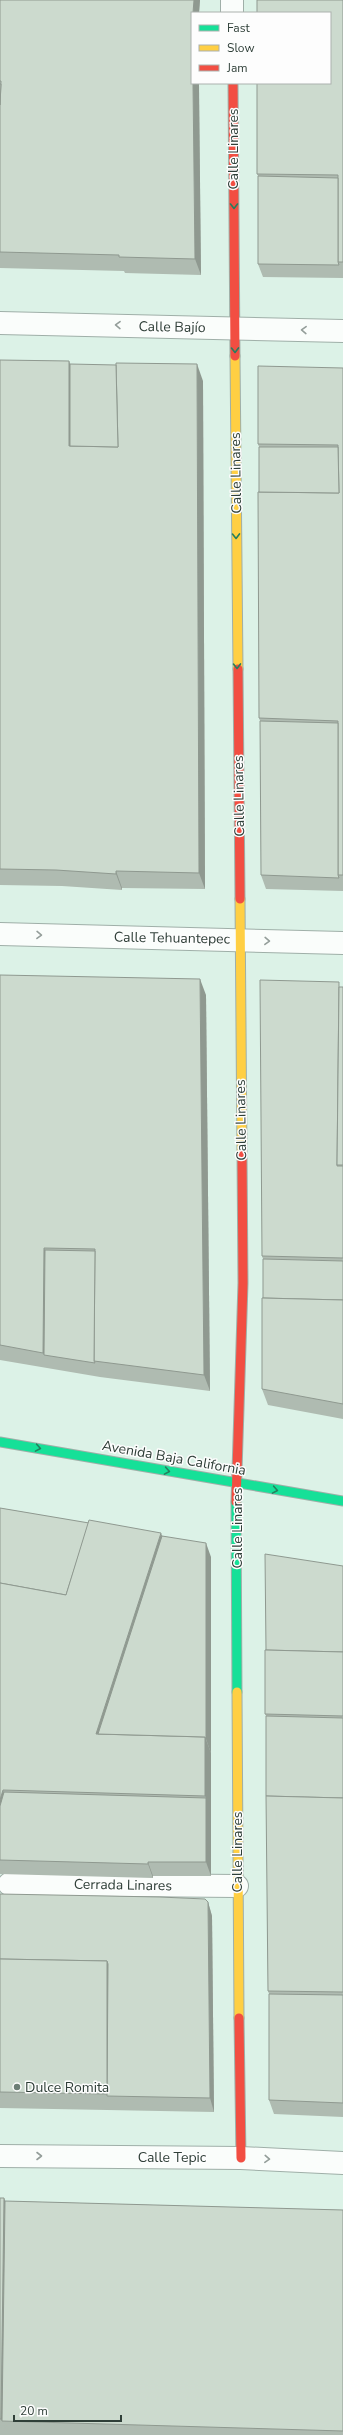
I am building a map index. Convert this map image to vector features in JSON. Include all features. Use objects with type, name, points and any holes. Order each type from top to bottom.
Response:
[{"type":"street","points":[[232,0],[232,12]]},
{"type":"street","name":"Calle Linares","points":[[233,84],[234,328],[244,1283],[236,1483],[237,1886],[241,2158]]},
{"type":"street","name":"Calle Bajío","points":[[0,323],[343,331]]},
{"type":"street","name":"Calle Tehuantepec","points":[[0,934],[343,943]]},
{"type":"street","name":"Avenida Baja California","points":[[0,1442],[343,1501]]},
{"type":"street","name":"Cerrada Linares","points":[[9,1884],[237,1886]]},
{"type":"street","name":"Calle Tepic","points":[[0,2156],[241,2158],[343,2163]]},
{"type":"building","points":[[0,0],[194,0],[193,12],[191,12],[191,84],[193,84],[195,259],[119,257],[119,255],[0,252]]},
{"type":"building","points":[[257,0],[343,0],[343,262],[338,262],[338,175],[257,174],[257,84],[331,84],[331,12],[257,12]]},
{"type":"building","points":[[0,84],[1,84],[0,105]]},
{"type":"building","points":[[258,176],[338,178],[339,265],[258,264]]},
{"type":"building","points":[[0,360],[69,361],[69,446],[118,447],[116,363],[197,364],[199,873],[116,871],[116,874],[56,870],[0,869]]},
{"type":"building","points":[[70,364],[116,365],[118,447],[70,446]]},
{"type":"building","points":[[258,366],[343,368],[343,875],[338,875],[338,721],[259,718],[258,492],[339,493],[338,445],[258,444]]},
{"type":"building","points":[[259,447],[338,447],[339,493],[259,492]]},
{"type":"building","points":[[260,721],[338,723],[339,878],[261,875]]},
{"type":"building","points":[[0,975],[200,979],[204,1375],[94,1361],[95,1249],[44,1248],[43,1353],[0,1345]]},
{"type":"building","points":[[260,980],[339,982],[337,1166],[343,1166],[343,1258],[262,1256]]},
{"type":"building","points":[[339,987],[343,987],[343,1165],[337,1165]]},
{"type":"building","points":[[45,1250],[95,1251],[95,1363],[44,1355]]},
{"type":"building","points":[[263,1259],[343,1261],[343,1300],[263,1298]]},
{"type":"building","points":[[262,1298],[343,1300],[343,1404],[262,1389]]},
{"type":"building","points":[[0,1508],[89,1523],[66,1595],[0,1583]]},
{"type":"building","points":[[89,1520],[161,1533],[96,1734],[205,1737],[205,1796],[3,1790],[0,1800],[0,1583],[66,1595]]},
{"type":"building","points":[[162,1536],[206,1543],[206,1739],[205,1737],[98,1734]]},
{"type":"building","points":[[265,1554],[343,1566],[343,1652],[266,1650]]},
{"type":"building","points":[[265,1650],[343,1652],[343,1716],[265,1714]]},
{"type":"building","points":[[266,1716],[343,1718],[343,1798],[266,1796]]},
{"type":"building","points":[[4,1792],[206,1798],[206,1862],[148,1862],[148,1864],[0,1860],[0,1806]]},
{"type":"building","points":[[266,1796],[343,1798],[343,1992],[268,1991]]},
{"type":"building","points":[[0,1894],[205,1899],[208,1902],[210,2098],[107,2096],[107,1961],[0,1959]]},
{"type":"building","points":[[0,1959],[107,1961],[107,2094],[0,2092]]},
{"type":"building","points":[[269,1994],[343,1995],[343,2103],[269,2100]]},
{"type":"building","points":[[0,2198],[4,2198],[1,2419],[0,2419]]},
{"type":"building","points":[[5,2201],[343,2210],[343,2431],[2,2421]]},
{"type":"traffic: fast","points":[[0,1442],[343,1501]]},
{"type":"traffic: fast","points":[[236,1502],[237,1692]]},
{"type":"traffic: slow","points":[[235,356],[238,669]]},
{"type":"traffic: slow","points":[[240,899],[242,1155]]},
{"type":"traffic: slow","points":[[237,1692],[239,2018]]},
{"type":"traffic: jam","points":[[233,84],[235,356]]},
{"type":"traffic: jam","points":[[238,669],[240,899]]},
{"type":"traffic: jam","points":[[236,1502],[243,1283],[242,1155]]},
{"type":"traffic: jam","points":[[239,2018],[241,2158]]},
{"type":"place","name":"Dulce Romita","points":[[17,2087]]}]
